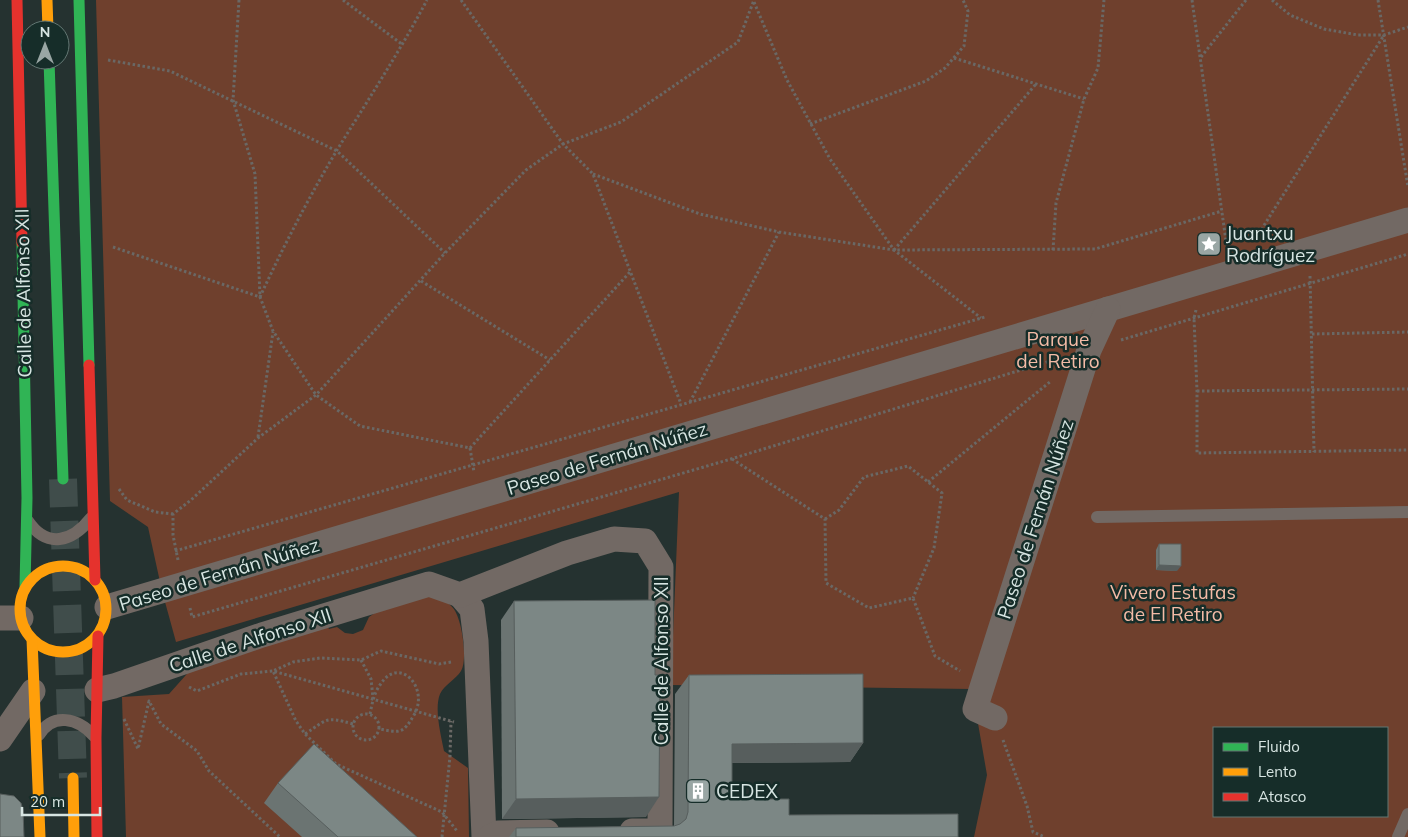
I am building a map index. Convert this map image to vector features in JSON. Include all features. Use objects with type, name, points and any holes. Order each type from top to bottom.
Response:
[{"type":"main road","name":"Calle de Alfonso XII","points":[[17,0],[27,519],[25,587],[20,601],[17,625],[33,691],[40,837]]},
{"type":"main road","points":[[47,0],[48,20]]},
{"type":"main road","points":[[79,0],[95,580]]},
{"type":"main road","name":"Calle de Alfonso XII","points":[[49,70],[63,480]]},
{"type":"main road","points":[[17,625],[44,648],[67,652],[84,647],[98,636],[105,622],[107,607],[104,592],[95,580],[79,568],[61,566],[43,571],[25,587]]},
{"type":"main road","points":[[97,837],[98,636]]},
{"type":"main road","points":[[73,778],[74,837]]},
{"type":"street","name":"Paseo de Fernán Núñez","points":[[107,607],[1408,220]]},
{"type":"street","name":"Paseo de Fernán Núñez","points":[[996,718],[975,709],[1089,350],[1108,310]]},
{"type":"street","name":"Calle de Alfonso XII","points":[[97,690],[114,686],[262,635],[429,584],[460,595],[490,585],[567,553],[614,539],[645,541],[662,567],[660,830],[613,831]]},
{"type":"street","points":[[460,595],[472,609],[484,837]]},
{"type":"street","points":[[0,739],[33,691]]},
{"type":"street","points":[[490,837],[498,833],[565,832]]},
{"type":"lane","points":[[1097,517],[1408,512]]},
{"type":"lane","points":[[27,519],[35,531],[48,538],[71,537],[82,529],[94,514]]},
{"type":"lane","points":[[35,741],[48,724],[65,720],[75,721],[83,725],[96,738]]},
{"type":"lane","points":[[1398,837],[1408,814]]},
{"type":"path","points":[[240,0],[233,100],[255,174],[260,297],[273,332],[316,395],[360,426],[470,448],[630,272]]},
{"type":"path","points":[[343,0],[403,45]]},
{"type":"path","points":[[260,297],[280,254],[337,151],[403,45],[428,0]]},
{"type":"path","points":[[461,0],[563,144],[593,174],[681,404]]},
{"type":"path","points":[[810,124],[926,81],[945,68],[964,46],[968,11],[963,0]]},
{"type":"path","points":[[1052,250],[1056,203],[1084,99],[1098,68],[1104,0]]},
{"type":"path","points":[[1192,0],[1231,273]]},
{"type":"path","points":[[1201,58],[1246,0]]},
{"type":"path","points":[[1272,0],[1290,15],[1324,29],[1358,35],[1384,35],[1408,27]]},
{"type":"path","points":[[1378,0],[1408,186]]},
{"type":"path","points":[[754,1],[738,42],[621,122],[563,144],[526,170],[445,252],[421,281],[316,395],[258,438],[174,514],[173,535],[192,618],[731,459],[1408,254]]},
{"type":"path","points":[[754,1],[787,80],[830,159],[894,250],[981,318],[986,346]]},
{"type":"path","points":[[1256,239],[1384,35]]},
{"type":"path","points":[[954,58],[1084,99]]},
{"type":"path","points":[[104,59],[170,71],[337,151],[445,252]]},
{"type":"path","points":[[894,250],[1036,84]]},
{"type":"path","points":[[593,174],[700,214],[778,232],[894,250],[1095,249],[1222,211]]},
{"type":"path","points":[[690,402],[778,232]]},
{"type":"path","points":[[1248,241],[1265,236]]},
{"type":"path","points":[[108,245],[260,297]]},
{"type":"path","points":[[1227,247],[1234,245]]},
{"type":"path","points":[[1313,249],[1309,284],[1312,334],[1314,452]]},
{"type":"path","points":[[421,281],[550,360]]},
{"type":"path","points":[[1203,281],[1194,318],[1197,453],[1408,450]]},
{"type":"path","points":[[176,551],[991,315]]},
{"type":"path","points":[[258,438],[273,332]]},
{"type":"path","points":[[1312,334],[1408,332]]},
{"type":"path","points":[[928,482],[1053,379]]},
{"type":"path","points":[[1197,392],[1408,389]]},
{"type":"path","points":[[731,459],[825,519]]},
{"type":"path","points":[[825,519],[839,510],[864,477],[908,466],[942,493],[934,548],[913,598],[936,656],[983,685]]},
{"type":"path","points":[[825,519],[826,583],[869,608],[913,598]]},
{"type":"path","points":[[189,686],[197,691],[241,674],[273,671],[293,662],[320,658],[361,660],[380,651],[439,664],[476,658]]},
{"type":"path","points":[[361,660],[371,679],[373,698]]},
{"type":"path","points":[[273,671],[451,721],[463,724],[479,724]]},
{"type":"path","points":[[273,671],[296,721],[305,734],[336,764],[442,812],[463,837]]},
{"type":"path","points":[[370,714],[373,698],[380,684],[391,673],[399,672],[412,679],[416,686],[419,703],[417,711],[407,728],[396,732],[380,729]]},
{"type":"path","points":[[122,715],[138,749],[149,701],[161,724],[196,751],[209,771],[280,837]]},
{"type":"path","points":[[370,714],[377,718],[380,729],[373,739],[361,739],[356,736],[353,724],[360,715],[370,714]]},
{"type":"path","points":[[305,734],[329,719],[334,718],[353,724]]},
{"type":"path","points":[[996,718],[1028,806],[1033,832],[1045,837]]},
{"type":"path","points":[[442,837],[450,756],[451,721]]},
{"type":"green space","name":"Parque del Retiro","points":[[96,0],[1408,0],[1408,837],[974,837],[987,775],[972,689],[671,685],[679,492],[176,642],[162,591],[148,527],[110,501]]},
{"type":"green space","points":[[426,595],[441,599],[450,605],[456,613],[461,629],[464,649],[463,666],[459,674],[440,694],[438,714],[444,751],[468,768],[469,837],[126,837],[122,697],[169,694],[194,666],[326,624],[329,629],[337,627],[345,633],[353,634],[363,630],[369,617],[385,606]]},
{"type":"building","points":[[1159,544],[1181,544],[1181,566],[1159,565]]},
{"type":"building","points":[[655,600],[655,675],[660,675],[659,797],[516,799],[514,601]]},
{"type":"building","points":[[863,674],[863,743],[732,744],[732,799],[789,799],[789,815],[958,814],[958,837],[516,837],[516,828],[674,826],[686,819],[688,812],[689,675]]},
{"type":"building","points":[[314,744],[417,837],[338,837],[278,783]]},
{"type":"building","points":[[0,794],[14,796],[21,803],[24,837],[0,837]]},
{"type":"tunnel","points":[[63,479],[73,778]]},
{"type":"traffic: fast","points":[[79,0],[89,365]]},
{"type":"traffic: fast","points":[[49,70],[63,479]]},
{"type":"traffic: fast","points":[[22,243],[27,498],[25,587]]},
{"type":"traffic: slow","points":[[47,0],[48,20]]},
{"type":"traffic: slow","points":[[55,566],[71,566],[80,569],[94,578],[103,592],[106,609],[103,626],[94,640],[80,649],[71,652],[55,652],[39,645],[27,633],[20,617],[20,601],[27,585],[39,573],[55,566]]},
{"type":"traffic: slow","points":[[32,639],[40,837]]},
{"type":"traffic: slow","points":[[73,778],[74,837]]},
{"type":"traffic: jam","points":[[17,0],[22,243]]},
{"type":"traffic: jam","points":[[89,365],[95,580]]},
{"type":"traffic: jam","points":[[97,837],[98,636]]},
{"type":"place","name":"Juantxu Rodríguez","points":[[1209,244]]},
{"type":"place","name":"CEDEX","points":[[698,791]]},
{"type":"park label","name":"Vivero Estufas de El Retiro","points":[[1173,603]]}]
